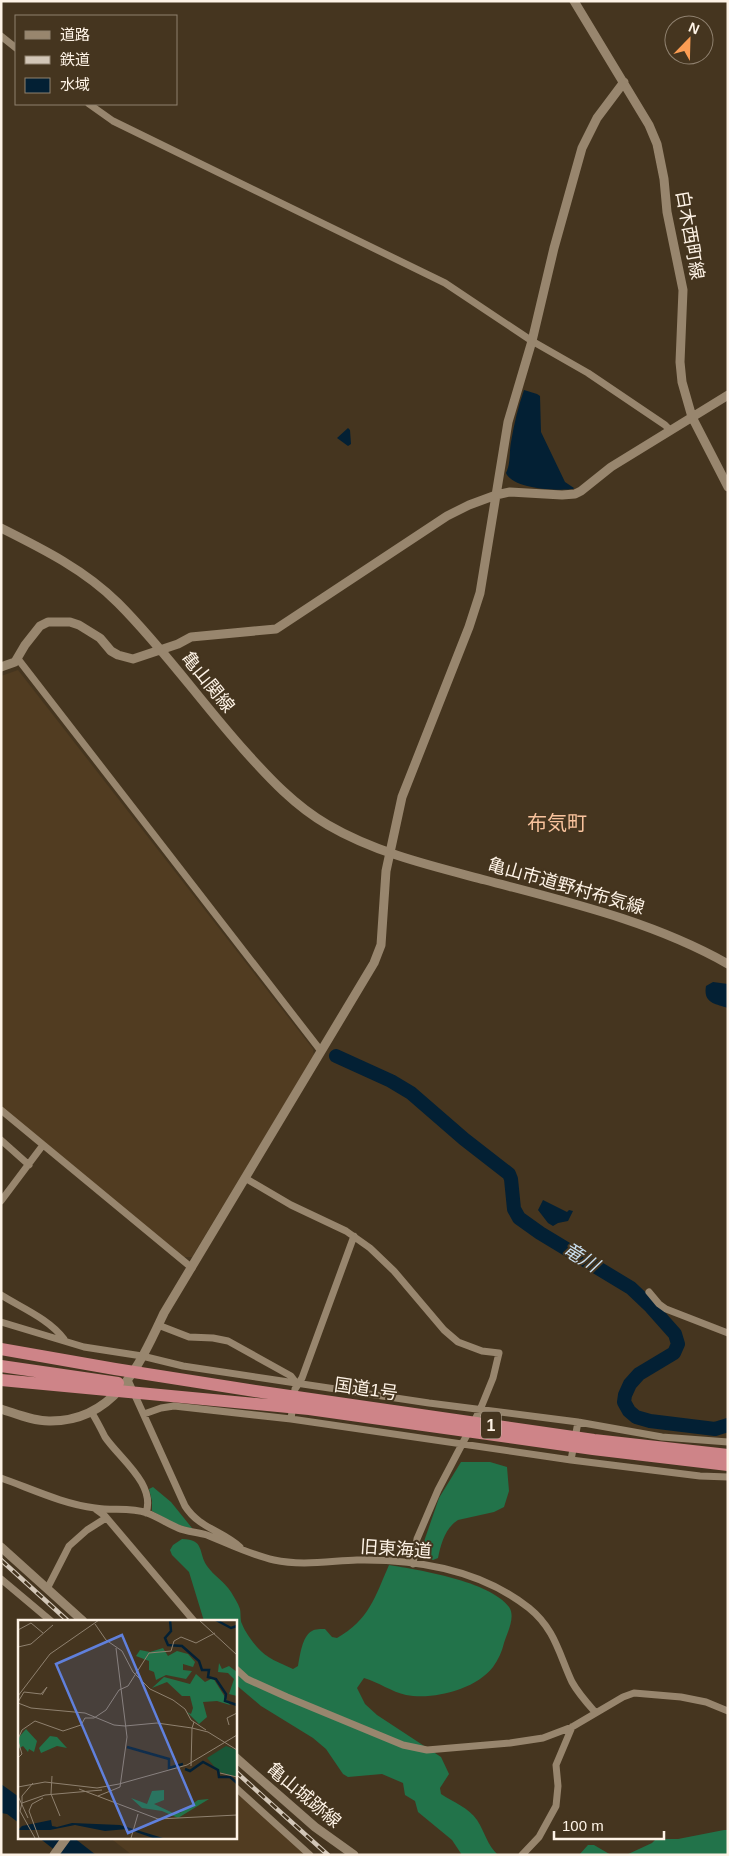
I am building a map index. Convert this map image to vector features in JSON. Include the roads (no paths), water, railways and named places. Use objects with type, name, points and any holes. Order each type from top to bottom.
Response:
[{"type":"highway","name":"国道1号","points":[[1,1349],[255,1391],[594,1440],[728,1455]]},
{"type":"highway","name":"1","points":[[1,1366],[255,1391]]},
{"type":"highway","name":"1","points":[[43,1371],[115,1383],[309,1409]]},
{"type":"highway","name":"国道1号","points":[[1,1380],[309,1409],[602,1450],[728,1465]]},
{"type":"street","name":"白木西町線","points":[[574,1],[649,124],[658,144],[667,212],[683,290],[680,362],[682,382],[692,417],[728,487]]},
{"type":"street","points":[[1,36],[15,47]]},
{"type":"street","points":[[1,1409],[36,1420],[50,1421],[80,1417],[92,1413],[113,1397],[128,1380],[164,1313],[379,953],[386,871],[402,797],[469,627],[480,593],[508,422],[532,341],[554,248],[582,148],[597,118],[624,82]]},
{"type":"street","points":[[90,105],[113,121],[445,283],[532,341],[588,373],[665,424],[670,430]]},
{"type":"street","points":[[1,667],[10,665],[18,659],[25,645],[40,626],[48,622],[70,622],[87,628],[111,650],[133,658],[141,657],[191,638],[276,629],[447,516],[496,495],[510,492],[575,494],[591,484],[611,467],[728,395]]},
{"type":"street","name":"亀山関線","points":[[1,528],[62,560],[90,579],[118,603],[160,649],[258,766],[294,801],[327,824],[350,837],[390,852]]},
{"type":"street","points":[[18,659],[321,1051]]},
{"type":"street","name":"亀山市道野村布気線","points":[[390,852],[450,871],[598,909],[652,928],[701,949],[728,964]]},
{"type":"street","points":[[1,1110],[192,1268]]},
{"type":"street","points":[[1,1140],[29,1165]]},
{"type":"street","points":[[1,1200],[43,1145]]},
{"type":"street","points":[[245,1178],[291,1205],[354,1236],[385,1262],[437,1323],[453,1338],[469,1347],[490,1353],[500,1353],[493,1378],[478,1413],[438,1490],[421,1531],[413,1564]]},
{"type":"street","points":[[291,1417],[296,1386],[302,1378],[354,1236]]},
{"type":"street","points":[[649,1292],[658,1304],[666,1309],[728,1333]]},
{"type":"street","points":[[1,1295],[42,1320],[58,1332],[64,1340]]},
{"type":"street","points":[[1,1322],[84,1347],[140,1359],[296,1386],[577,1426],[662,1437],[728,1442]]},
{"type":"street","points":[[158,1325],[189,1337],[228,1341],[292,1376],[296,1386]]},
{"type":"street","points":[[128,1380],[184,1506],[190,1515],[196,1521],[229,1538],[243,1549]]},
{"type":"street","points":[[144,1414],[166,1406],[174,1406],[291,1417],[700,1476],[728,1477]]},
{"type":"street","points":[[92,1413],[106,1437],[132,1468],[148,1497],[149,1506],[146,1513]]},
{"type":"street","points":[[571,1457],[577,1426]]},
{"type":"street","name":"旧東海道","points":[[1,1478],[55,1497],[94,1508],[146,1513],[180,1529],[205,1534],[260,1556],[287,1562],[373,1560],[443,1568],[463,1573],[496,1588],[530,1608],[558,1646],[572,1682],[595,1712]]},
{"type":"street","points":[[94,1508],[106,1518],[193,1620]]},
{"type":"street","points":[[47,1588],[69,1546],[87,1530],[106,1518]]},
{"type":"street","points":[[1,1547],[82,1620]]},
{"type":"street","points":[[1,1579],[50,1620]]},
{"type":"street","points":[[236,1669],[247,1679],[261,1686],[403,1745],[427,1750],[543,1738],[572,1726],[631,1694],[681,1696],[728,1710]]},
{"type":"street","points":[[522,1855],[539,1837],[556,1806],[558,1786],[556,1765],[572,1726]]},
{"type":"street","name":"亀山城跡線","points":[[236,1758],[315,1827],[354,1855]]},
{"type":"street","points":[[236,1788],[310,1855]]},
{"type":"street","points":[[54,1855],[66,1838]]},
{"type":"water","points":[[524,390],[540,396],[541,432],[565,482],[573,489],[557,490],[526,486],[517,483],[506,473],[509,465],[515,422]]},
{"type":"water","points":[[348,428],[350,430],[351,444],[348,446],[337,438]]},
{"type":"water","points":[[713,982],[728,984],[728,1008],[711,1002],[706,996],[706,986]]},
{"type":"water","points":[[543,1200],[567,1212],[569,1210],[573,1211],[568,1221],[553,1226],[548,1223],[538,1210]]},
{"type":"water","points":[[1,1784],[18,1796],[18,1822],[7,1814],[1,1813]]},
{"type":"water","points":[[39,1838],[74,1838],[96,1855],[61,1855]]},
{"type":"waterway","name":"竜川","points":[[336,1056],[391,1081],[411,1093],[464,1139],[509,1174],[514,1209],[519,1218],[540,1233],[631,1288],[675,1334],[678,1344],[674,1353],[639,1374],[630,1384],[624,1402],[629,1411],[636,1417],[650,1421],[715,1429],[728,1425]]},
{"type":"railway","points":[[1,1560],[67,1620]]},
{"type":"railway","points":[[236,1772],[328,1855]]},
{"type":"district","name":"布気町","points":[[557,823]]}]
